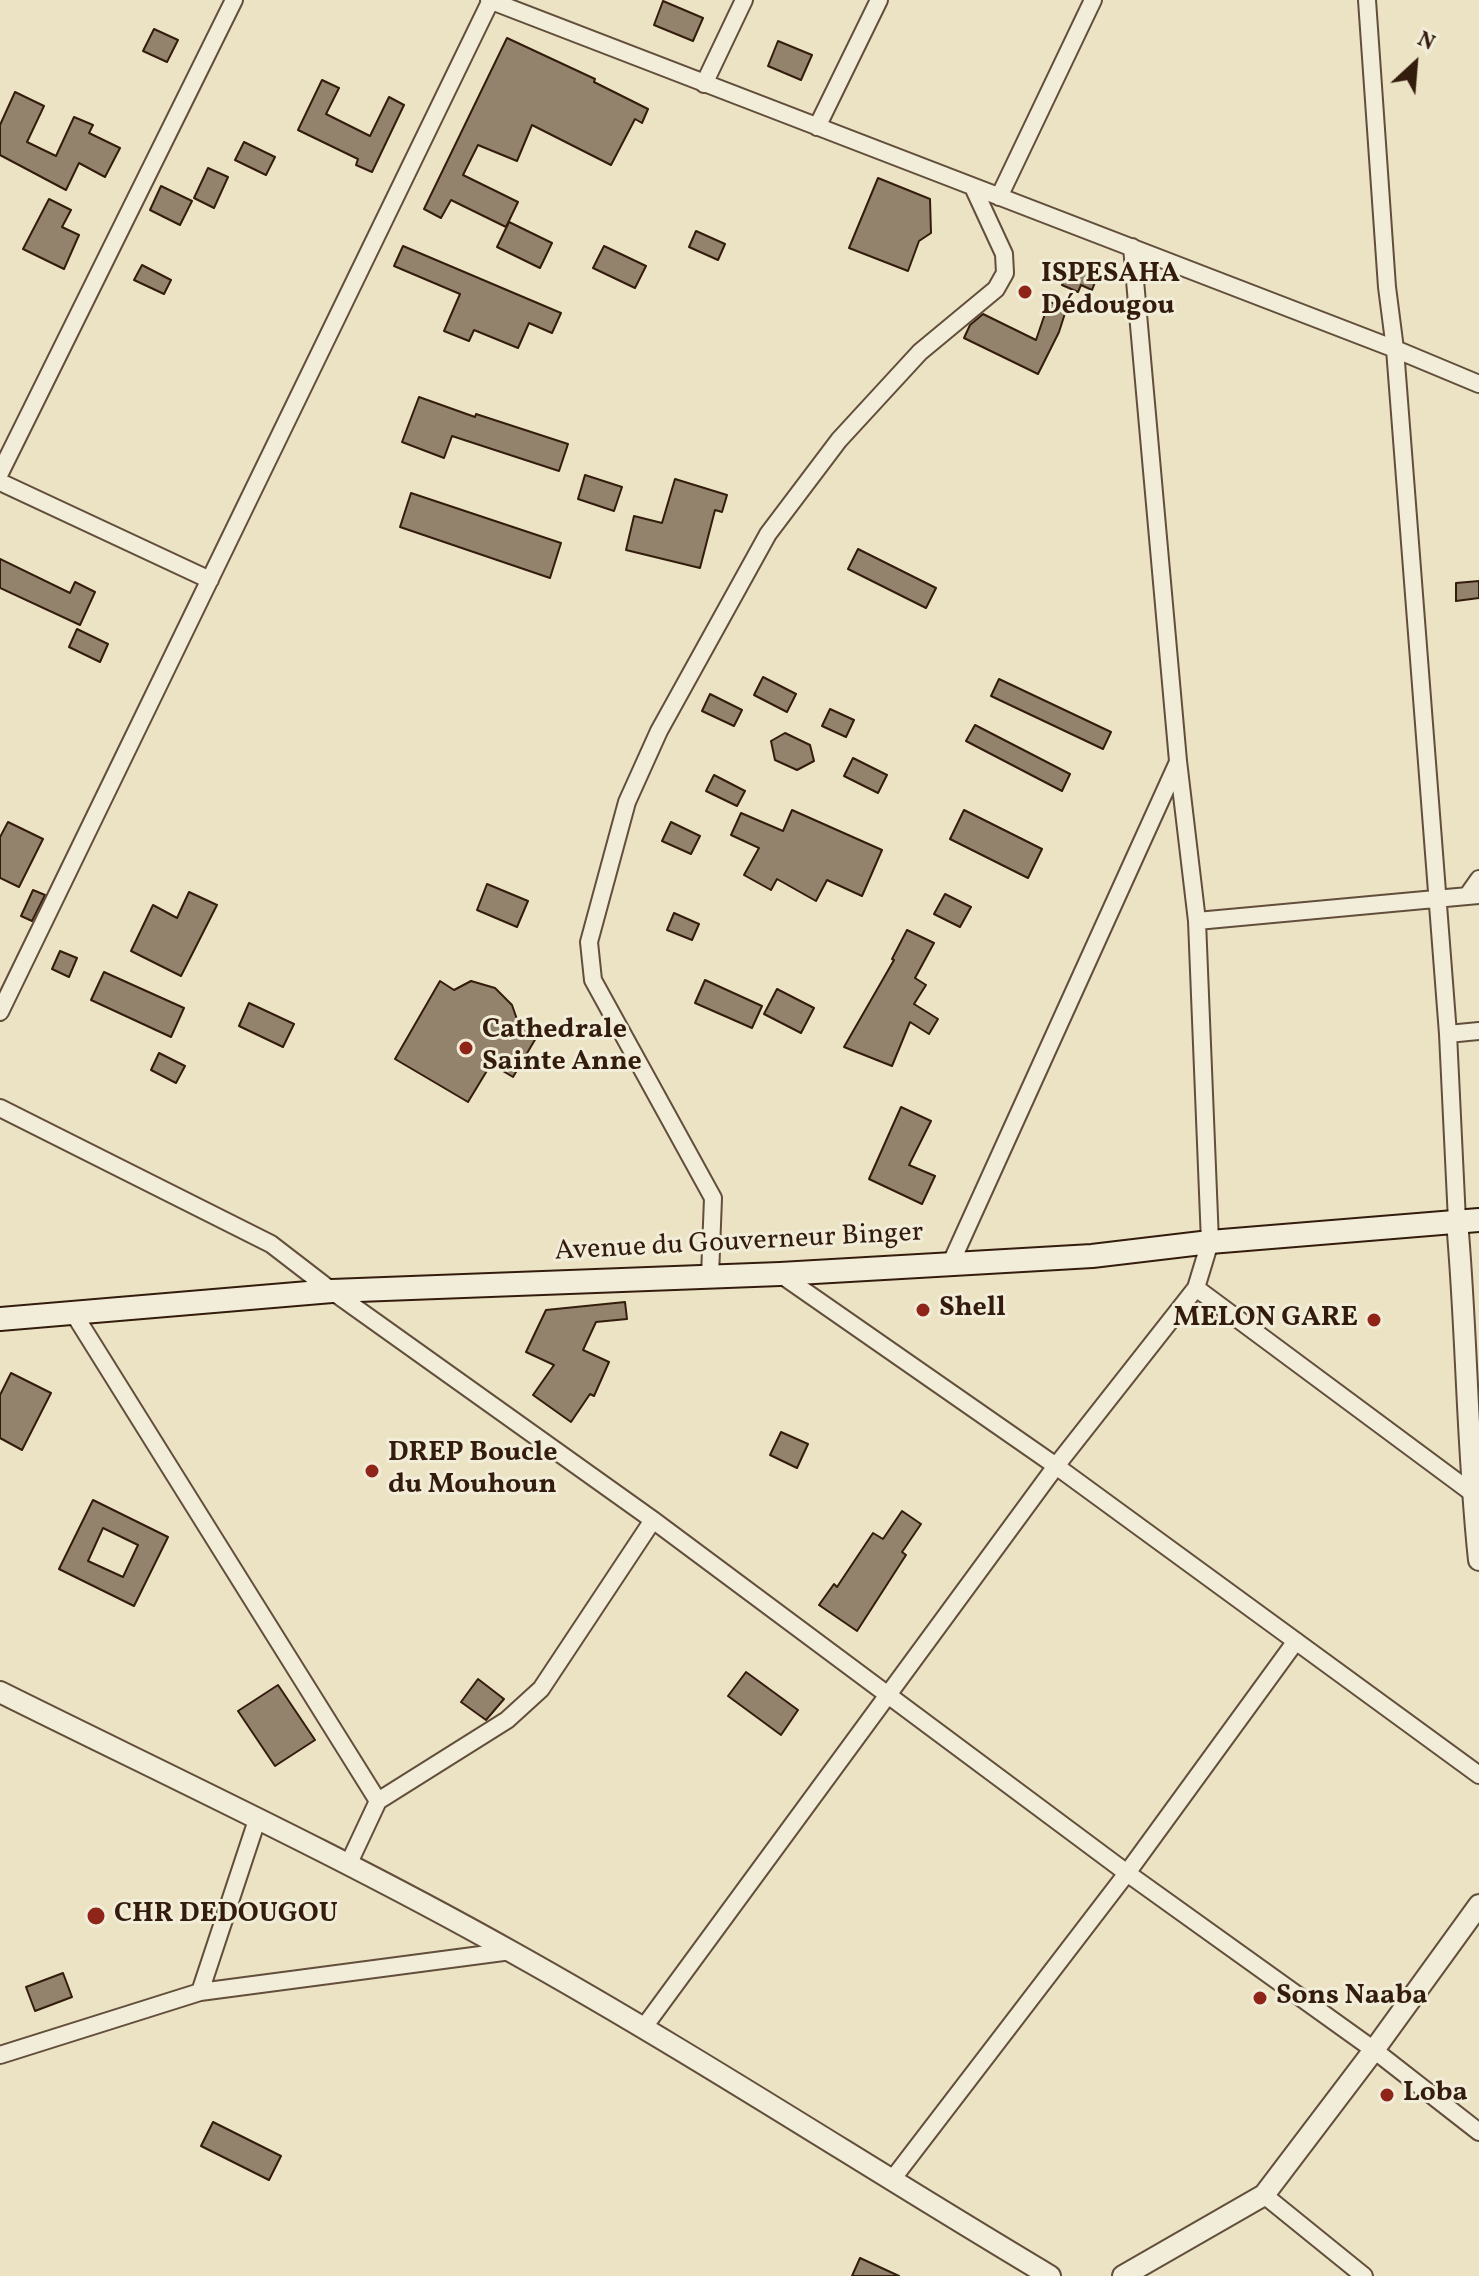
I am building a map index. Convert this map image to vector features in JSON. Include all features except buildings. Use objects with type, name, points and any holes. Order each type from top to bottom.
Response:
[{"type":"main road","name":"Avenue du Gouverneur Binger","points":[[0,1319],[332,1291],[780,1274],[1092,1256],[1210,1242],[1468,1221]]},
{"type":"street","points":[[0,473],[234,0]]},
{"type":"street","points":[[0,1012],[491,0],[1479,384]]},
{"type":"street","points":[[704,84],[744,0]]},
{"type":"street","points":[[817,127],[879,0]]},
{"type":"street","points":[[999,197],[1093,0]]},
{"type":"street","points":[[1367,0],[1387,287],[1395,349],[1448,1034],[1468,1221],[1479,1560]]},
{"type":"street","points":[[710,1276],[713,1198],[593,980],[589,942],[596,909],[627,802],[659,731],[768,534],[839,440],[920,352],[996,289],[1005,273],[1004,254],[973,187]]},
{"type":"street","points":[[644,2027],[1056,1466],[1196,1288],[1210,1242],[1197,921],[1178,761],[1132,247]]},
{"type":"street","points":[[0,482],[210,580]]},
{"type":"street","points":[[950,1265],[1178,761]]},
{"type":"street","points":[[1197,921],[1473,896],[1479,879]]},
{"type":"street","points":[[1448,1034],[1479,1031]]},
{"type":"street","points":[[0,1108],[271,1244],[653,1520],[1127,1873],[1374,2050],[1479,2132]]},
{"type":"street","points":[[780,1274],[1056,1466],[1479,1775]]},
{"type":"street","points":[[1196,1288],[1476,1496]]},
{"type":"street","points":[[74,1314],[378,1801]]},
{"type":"street","points":[[348,1865],[378,1801],[507,1720],[541,1689],[653,1520]]},
{"type":"street","points":[[891,2181],[1127,1873],[1296,1641]]},
{"type":"street","points":[[0,1692],[348,1865],[511,1951],[644,2027],[1050,2276]]},
{"type":"street","points":[[200,1992],[257,1820]]},
{"type":"street","points":[[1123,2276],[1264,2195],[1479,1905]]},
{"type":"street","points":[[0,2055],[200,1992],[511,1951]]},
{"type":"street","points":[[1264,2195],[1364,2276]]},
{"type":"place","name":"ISPESAHA Dédougou","points":[[1025,292]]},
{"type":"place","name":"Cathedrale Sainte Anne","points":[[466,1048]]},
{"type":"place","name":"Shell","points":[[923,1310]]},
{"type":"place","name":"MELON GARE","points":[[1374,1320]]},
{"type":"place","name":"DREP Boucle du Mouhoun","points":[[372,1471]]},
{"type":"place","name":"CHR DEDOUGOU","points":[[96,1916]]},
{"type":"place","name":"Sons Naaba","points":[[1260,1998]]},
{"type":"place","name":"Loba","points":[[1387,2095]]}]
